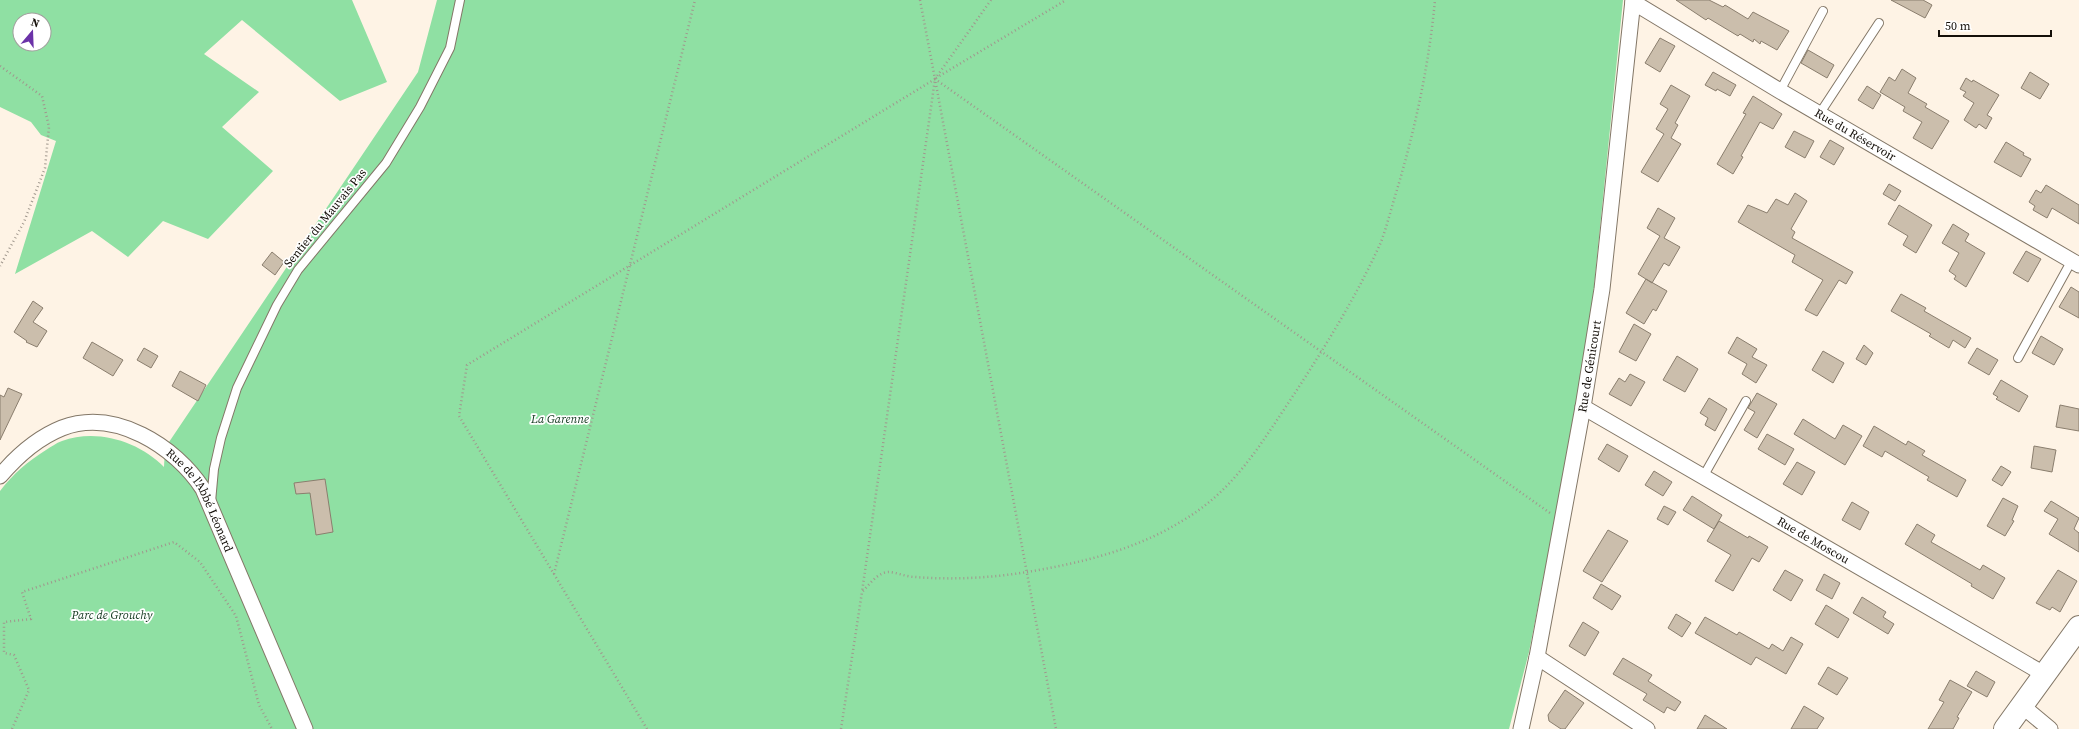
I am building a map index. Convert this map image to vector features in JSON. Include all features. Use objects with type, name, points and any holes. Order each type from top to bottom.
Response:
[{"type":"street","name":"Rue du Réservoir","points":[[1633,1],[1780,91],[2075,262]]},
{"type":"street","name":"Rue de Génicourt","points":[[1523,728],[1583,407],[1602,289],[1633,1]]},
{"type":"street","name":"Rue de Moscou","points":[[1583,407],[2044,674]]},
{"type":"street","name":"Rue de l'Abbé Léonard","points":[[0,476],[24,452],[62,428],[89,423],[115,425],[150,438],[166,448],[195,476],[211,504],[305,729]]},
{"type":"street","points":[[2005,729],[2079,627]]},
{"type":"street","points":[[1537,657],[1647,729]]},
{"type":"street","points":[[2021,705],[2050,729]]},
{"type":"lane","name":"Sentier du Mauvais Pas","points":[[211,504],[218,454],[237,388],[277,305],[298,270],[386,163],[420,107],[450,48],[460,0]]},
{"type":"lane","points":[[1780,91],[1823,11]]},
{"type":"lane","points":[[1820,113],[1879,23]]},
{"type":"lane","points":[[2018,358],[2075,262]]},
{"type":"lane","points":[[1703,477],[1746,401]]},
{"type":"path","points":[[554,575],[695,0]]},
{"type":"path","points":[[920,0],[936,79],[1056,729]]},
{"type":"path","points":[[841,729],[936,79],[991,0]]},
{"type":"path","points":[[647,729],[459,416],[467,364],[1066,0]]},
{"type":"path","points":[[862,592],[878,576],[887,572],[914,577],[984,578],[1027,572],[1101,556],[1141,543],[1189,516],[1220,493],[1246,465],[1323,351],[1382,240],[1405,163],[1426,71],[1435,0]]},
{"type":"path","points":[[0,66],[42,96],[49,127],[45,168],[24,222],[0,266]]},
{"type":"path","points":[[936,79],[1323,351],[1550,513]]},
{"type":"path","points":[[12,729],[29,690],[14,655],[4,653],[4,622],[30,619],[22,592],[174,542],[200,562],[236,616],[258,705],[272,729]]},
{"type":"green space","points":[[0,0],[352,0],[387,82],[340,101],[242,20],[204,54],[259,92],[222,127],[273,171],[208,239],[163,221],[128,257],[92,231],[15,274],[56,141],[41,135],[31,122],[0,107]]},
{"type":"green space","name":"La Garenne","points":[[437,0],[1623,0],[1591,317],[1577,406],[1529,652],[1509,729],[0,729],[0,491],[21,468],[33,459],[58,443],[75,437],[89,436],[116,439],[142,450],[164,467],[165,448],[418,72]]},
{"type":"building","points":[[1676,0],[1709,0],[1723,7],[1725,5],[1748,19],[1753,12],[1789,31],[1777,50],[1761,41],[1760,44],[1754,39],[1753,42],[1740,34],[1738,36],[1708,18],[1706,20]]},
{"type":"building","points":[[1891,0],[1923,0],[1932,5],[1925,18]]},
{"type":"building","points":[[1660,38],[1675,46],[1660,72],[1645,63]]},
{"type":"building","points":[[1808,50],[1834,65],[1827,78],[1801,63]]},
{"type":"building","points":[[1902,69],[1916,78],[1908,93],[1927,104],[1925,107],[1949,121],[1932,149],[1913,138],[1922,122],[1903,111],[1905,107],[1880,92],[1889,77],[1895,81]]},
{"type":"building","points":[[1713,72],[1736,85],[1730,96],[1705,85]]},
{"type":"building","points":[[2030,72],[2049,84],[2040,99],[2021,88]]},
{"type":"building","points":[[1966,78],[1972,82],[1973,80],[1999,95],[1987,115],[1992,118],[1986,129],[1979,124],[1976,128],[1964,120],[1974,103],[1963,96],[1966,92],[1960,89]]},
{"type":"building","points":[[1671,85],[1690,96],[1675,123],[1678,125],[1671,138],[1681,144],[1658,182],[1641,172],[1664,134],[1656,129],[1668,109],[1660,104]]},
{"type":"building","points":[[1867,86],[1881,95],[1873,109],[1858,100]]},
{"type":"building","points":[[1753,96],[1782,114],[1773,129],[1760,122],[1733,174],[1717,164],[1746,114],[1743,113]]},
{"type":"building","points":[[1794,131],[1814,141],[1805,158],[1785,147]]},
{"type":"building","points":[[1830,140],[1844,148],[1834,165],[1820,157]]},
{"type":"building","points":[[2006,142],[2031,159],[2021,177],[1994,162]]},
{"type":"building","points":[[1889,184],[1901,191],[1895,201],[1883,194]]},
{"type":"building","points":[[2046,185],[2079,205],[2079,224],[2052,208],[2047,218],[2033,210],[2035,206],[2029,202],[2036,190],[2041,193]]},
{"type":"building","points":[[1795,193],[1807,201],[1791,229],[1795,232],[1792,238],[1853,272],[1846,284],[1839,280],[1817,316],[1805,310],[1823,280],[1792,262],[1795,255],[1738,222],[1748,205],[1767,213],[1776,199],[1788,205]]},
{"type":"building","points":[[1899,205],[1932,225],[1916,253],[1903,245],[1908,236],[1888,224]]},
{"type":"building","points":[[1658,208],[1675,218],[1664,238],[1680,247],[1669,266],[1664,263],[1652,283],[1638,274],[1660,236],[1647,228]]},
{"type":"building","points":[[1953,224],[1969,234],[1965,241],[1985,253],[1966,287],[1954,279],[1956,276],[1949,271],[1959,253],[1942,243]]},
{"type":"building","points":[[2026,251],[2041,259],[2028,282],[2013,273]]},
{"type":"building","points":[[272,252],[284,262],[275,275],[262,265]]},
{"type":"building","points":[[1646,279],[1667,291],[1656,311],[1653,309],[1644,324],[1626,313]]},
{"type":"building","points":[[2071,287],[2079,292],[2079,318],[2059,307]]},
{"type":"building","points":[[1901,294],[1926,308],[1924,311],[1971,338],[1965,348],[1953,340],[1949,348],[1929,336],[1931,334],[1891,311]]},
{"type":"building","points":[[33,301],[43,308],[33,322],[47,331],[37,347],[26,342],[27,341],[14,332]]},
{"type":"building","points":[[1634,324],[1651,334],[1636,361],[1619,352]]},
{"type":"building","points":[[2041,336],[2063,349],[2054,365],[2032,353]]},
{"type":"building","points":[[1737,337],[1757,349],[1752,357],[1767,365],[1756,383],[1742,374],[1747,364],[1728,353]]},
{"type":"building","points":[[92,342],[123,360],[113,376],[83,358]]},
{"type":"building","points":[[1864,345],[1873,353],[1866,365],[1856,359]]},
{"type":"building","points":[[144,348],[158,356],[151,368],[137,360]]},
{"type":"building","points":[[1977,348],[1998,360],[1989,375],[1968,363]]},
{"type":"building","points":[[1823,351],[1844,363],[1833,383],[1812,370]]},
{"type":"building","points":[[1677,356],[1698,369],[1685,392],[1663,380]]},
{"type":"building","points":[[180,371],[206,385],[198,401],[172,386]]},
{"type":"building","points":[[1630,374],[1645,382],[1631,406],[1609,394],[1619,378],[1625,382]]},
{"type":"building","points":[[2001,380],[2028,396],[2019,412],[1996,399],[1998,397],[1993,394]]},
{"type":"building","points":[[8,388],[22,394],[0,440],[0,395],[4,397]]},
{"type":"building","points":[[1757,393],[1777,404],[1757,438],[1744,430],[1755,412],[1748,408]]},
{"type":"building","points":[[1709,398],[1727,409],[1715,431],[1705,425],[1708,418],[1700,413]]},
{"type":"building","points":[[2060,405],[2079,409],[2079,431],[2056,427]]},
{"type":"building","points":[[1803,419],[1835,439],[1843,425],[1862,436],[1845,465],[1794,434]]},
{"type":"building","points":[[1874,426],[1906,445],[1908,441],[1925,451],[1922,455],[1966,480],[1957,497],[1927,480],[1929,477],[1885,451],[1882,457],[1863,446]]},
{"type":"building","points":[[1767,434],[1794,449],[1785,465],[1758,449]]},
{"type":"building","points":[[1607,444],[1628,456],[1619,472],[1598,459]]},
{"type":"building","points":[[2034,446],[2056,450],[2052,472],[2031,468]]},
{"type":"building","points":[[1797,462],[1815,472],[1802,495],[1783,484]]},
{"type":"building","points":[[2001,466],[2011,472],[2002,486],[1992,480]]},
{"type":"building","points":[[1654,471],[1672,482],[1663,496],[1645,485]]},
{"type":"building","points":[[325,479],[333,532],[316,535],[310,493],[296,494],[294,483]]},
{"type":"building","points":[[1692,496],[1722,515],[1714,529],[1683,510]]},
{"type":"building","points":[[2003,498],[2018,506],[2012,520],[2014,521],[2005,536],[1987,526]]},
{"type":"building","points":[[2051,501],[2079,518],[2074,529],[2079,533],[2079,552],[2049,534],[2058,519],[2044,511]]},
{"type":"building","points":[[1852,502],[1869,512],[1860,530],[1842,520]]},
{"type":"building","points":[[1664,506],[1676,512],[1668,525],[1657,519]]},
{"type":"building","points":[[1719,521],[1748,538],[1749,536],[1768,547],[1759,562],[1752,558],[1733,591],[1715,581],[1731,555],[1707,541]]},
{"type":"building","points":[[1917,524],[1935,535],[1931,542],[1980,570],[1983,565],[2005,578],[1993,599],[1971,586],[1972,584],[1905,544]]},
{"type":"building","points":[[1608,530],[1628,541],[1602,582],[1583,571]]},
{"type":"building","points":[[1785,570],[1803,580],[1791,601],[1773,590]]},
{"type":"building","points":[[2058,570],[2077,581],[2060,612],[2052,607],[2050,610],[2036,603]]},
{"type":"building","points":[[1824,574],[1840,583],[1832,599],[1816,590]]},
{"type":"building","points":[[1601,584],[1621,596],[1612,610],[1593,598]]},
{"type":"building","points":[[1862,597],[1886,612],[1883,617],[1894,624],[1888,634],[1853,613]]},
{"type":"building","points":[[1826,605],[1849,619],[1838,638],[1815,624]]},
{"type":"building","points":[[1676,614],[1691,623],[1682,637],[1668,628]]},
{"type":"building","points":[[1705,617],[1737,635],[1739,632],[1769,649],[1772,644],[1783,651],[1791,637],[1803,644],[1786,674],[1756,657],[1751,665],[1695,633]]},
{"type":"building","points":[[1583,622],[1599,632],[1585,656],[1569,646]]},
{"type":"building","points":[[1623,658],[1652,675],[1648,681],[1681,702],[1675,711],[1667,707],[1664,713],[1643,700],[1647,694],[1613,674]]},
{"type":"building","points":[[1828,667],[1848,678],[1837,695],[1818,684]]},
{"type":"building","points":[[1976,671],[1995,682],[1987,697],[1967,686]]},
{"type":"building","points":[[1950,680],[1972,692],[1957,717],[1959,718],[1953,729],[1928,729],[1944,702],[1939,700]]},
{"type":"building","points":[[1565,690],[1584,703],[1565,729],[1561,729],[1549,721],[1548,715]]},
{"type":"building","points":[[1804,706],[1824,718],[1817,729],[1791,729]]},
{"type":"building","points":[[1705,715],[1727,729],[1697,729]]},
{"type":"park label","name":"Parc de Grouchy","points":[[112,615]]}]
